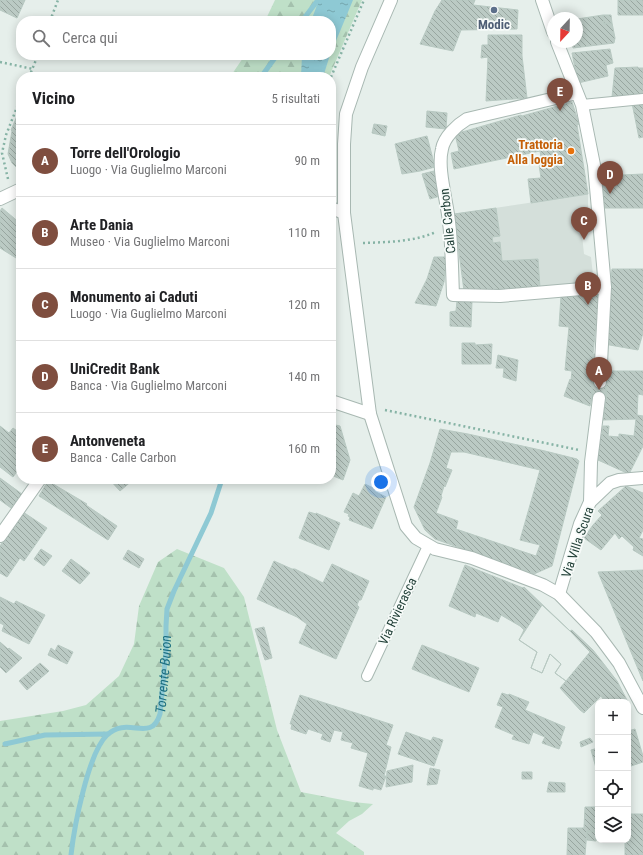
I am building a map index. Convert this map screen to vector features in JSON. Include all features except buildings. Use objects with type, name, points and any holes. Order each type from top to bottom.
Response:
[{"type":"street","points":[[391,0],[362,67],[346,114],[344,144],[344,213],[369,411],[406,526],[416,538],[428,546],[472,558],[543,585],[559,594],[596,632],[619,663],[643,708]]},
{"type":"street","points":[[542,0],[547,17]]},
{"type":"street","points":[[559,48],[582,105],[594,165],[605,287],[600,382]]},
{"type":"street","name":"Calle Carbon","points":[[577,93],[467,119],[460,123],[452,131],[442,148],[441,168],[449,222],[453,295],[500,296],[605,287]]},
{"type":"street","points":[[336,210],[344,213]]},
{"type":"street","points":[[590,502],[590,462],[599,398]]},
{"type":"street","points":[[336,402],[369,411]]},
{"type":"street","name":"Via Villa Scura","points":[[559,594],[580,524],[590,502],[610,483],[619,480],[643,478]]},
{"type":"street","points":[[0,536],[36,484]]},
{"type":"lane","points":[[582,105],[643,99]]},
{"type":"lane","name":"Via Rivierasca","points":[[367,676],[428,546]]},
{"type":"path","points":[[52,16],[58,0]]},
{"type":"path","points":[[333,72],[364,0]]},
{"type":"path","points":[[31,72],[36,60]]},
{"type":"path","points":[[0,62],[32,69]]},
{"type":"path","points":[[10,194],[2,153],[6,135],[16,110]]},
{"type":"path","points":[[368,243],[409,240],[428,236],[438,231]]},
{"type":"path","points":[[369,411],[579,450]]},
{"type":"shaded area","points":[[588,194],[588,225],[582,235],[584,254],[591,257],[594,284],[464,291],[454,214]]},
{"type":"green space","points":[[275,0],[362,0],[331,72],[233,72],[242,60],[336,60],[336,16],[267,16]]},
{"type":"green space","points":[[177,549],[224,568],[244,597],[277,730],[301,792],[353,802],[373,804],[362,814],[349,821],[336,833],[364,852],[364,855],[0,855],[0,721],[63,711],[86,705],[119,676],[134,644],[139,606],[158,562]]},
{"type":"water","points":[[319,0],[353,0],[336,41],[336,16],[313,16]]},
{"type":"water","points":[[302,60],[328,60],[325,72],[301,72]]},
{"type":"waterway","points":[[306,16],[318,0]]},
{"type":"waterway","points":[[265,72],[273,60]]},
{"type":"waterway","name":"Torrente Buion","points":[[71,855],[75,827],[83,792],[88,774],[100,744],[107,735],[115,730],[131,727],[145,729],[151,727],[156,723],[160,714],[166,651],[167,609],[211,513],[220,484]]},
{"type":"waterway","points":[[5,744],[45,735],[108,734]]},
{"type":"place","name":"Modic","points":[[494,10]]},
{"type":"place","name":"Antonveneta","points":[[560,111]]},
{"type":"place","name":"Trattoria Alla loggia","points":[[571,151]]},
{"type":"place","name":"UniCredit Bank","points":[[610,194]]},
{"type":"place","name":"Monumento ai Caduti","points":[[584,240]]},
{"type":"place","name":"Arte Dania","points":[[588,305]]},
{"type":"place","name":"Torre dell'Orologio","points":[[599,390]]}]
